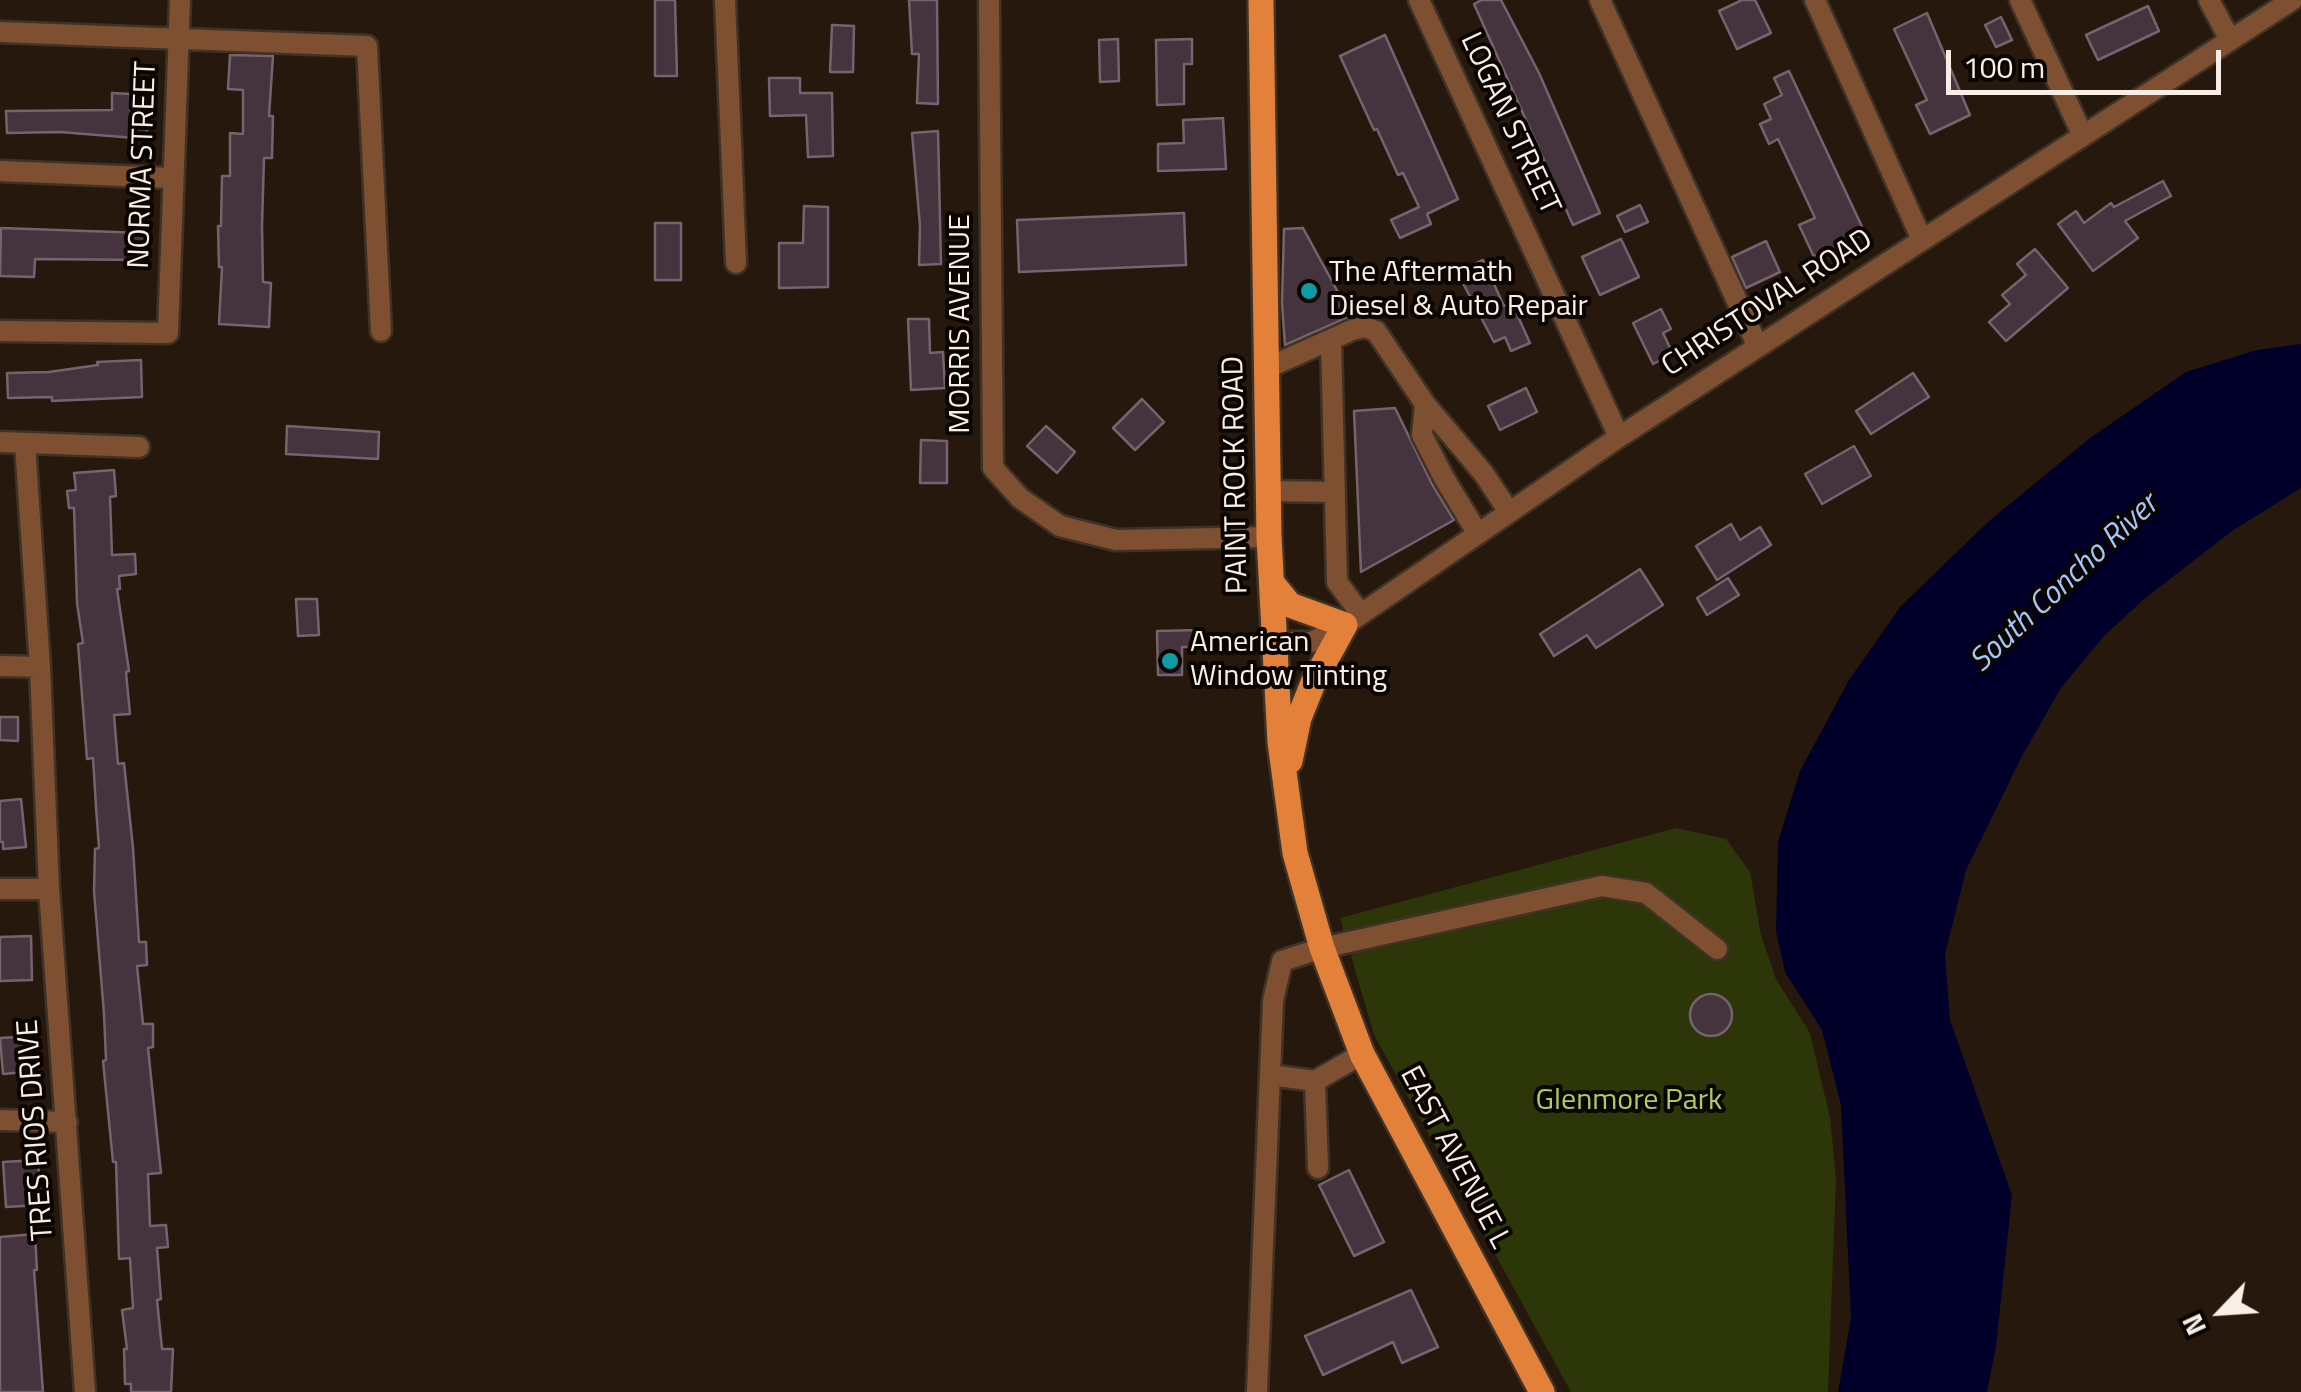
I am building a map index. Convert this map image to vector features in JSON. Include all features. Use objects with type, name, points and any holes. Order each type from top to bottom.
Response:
[{"type":"main road","name":"PAINT ROCK ROAD","points":[[1261,0],[1274,642],[1295,852],[1322,948]]},
{"type":"main road","points":[[1272,584],[1290,605],[1353,620],[1318,672],[1300,718],[1286,782]]},
{"type":"main road","name":"EAST AVENUE L","points":[[1322,948],[1362,1054],[1542,1392]]},
{"type":"street","name":"NORMA STREET","points":[[0,331],[168,333],[180,0]]},
{"type":"street","points":[[724,0],[736,263]]},
{"type":"street","name":"MORRIS AVENUE","points":[[990,0],[993,468],[1020,498],[1060,526],[1116,540],[1270,537]]},
{"type":"street","name":"LOGAN STREET","points":[[1419,0],[1618,437]]},
{"type":"street","points":[[1600,0],[1758,347]]},
{"type":"street","points":[[1815,0],[1922,240]]},
{"type":"street","points":[[2020,0],[2083,136]]},
{"type":"street","points":[[2209,0],[2230,40]]},
{"type":"street","name":"CHRISTOVAL ROAD","points":[[1274,642],[1312,642],[1353,620],[1618,437],[2292,0]]},
{"type":"street","points":[[0,32],[367,46],[381,331]]},
{"type":"street","points":[[0,171],[172,178]]},
{"type":"street","points":[[1267,368],[1364,326],[1376,331],[1425,404],[1484,474],[1508,512]]},
{"type":"street","points":[[1331,340],[1336,582],[1353,620]]},
{"type":"street","points":[[1425,404],[1422,435],[1478,534]]},
{"type":"street","points":[[0,442],[140,446]]},
{"type":"street","name":"TRES RIOS DRIVE","points":[[24,444],[85,1392]]},
{"type":"street","points":[[1269,491],[1333,492]]},
{"type":"street","points":[[0,666],[40,667]]},
{"type":"street","points":[[1257,1392],[1273,1001],[1282,961],[1322,948],[1602,886],[1646,893],[1717,949]]},
{"type":"street","points":[[0,889],[50,890]]},
{"type":"street","points":[[1270,1075],[1315,1081],[1362,1054]]},
{"type":"street","points":[[1315,1081],[1318,1168]]},
{"type":"street","points":[[0,1120],[67,1122]]},
{"type":"green space","name":"Glenmore Park","points":[[1676,828],[1726,839],[1750,872],[1761,935],[1776,979],[1810,1033],[1830,1117],[1836,1178],[1828,1392],[1571,1392],[1374,1035],[1340,918]]},
{"type":"water","name":"South Concho River","points":[[2301,344],[2301,488],[2232,531],[2144,599],[2104,636],[2061,688],[2022,756],[1966,870],[1945,954],[1950,1020],[2012,1195],[1996,1346],[1987,1392],[1838,1392],[1851,1318],[1841,1105],[1822,1030],[1785,972],[1776,931],[1778,842],[1800,771],[1849,680],[1901,606],[1988,522],[2090,438],[2186,372],[2257,350]]},
{"type":"building","points":[[655,0],[675,0],[677,76],[655,76]]},
{"type":"building","points":[[909,0],[937,0],[938,104],[917,103],[919,54],[912,54]]},
{"type":"building","points":[[1501,0],[1539,73],[1600,213],[1573,225],[1474,4]]},
{"type":"building","points":[[1742,0],[1755,0],[1771,33],[1737,49],[1719,11]]},
{"type":"building","points":[[2148,6],[2159,31],[2098,60],[2086,35]]},
{"type":"building","points":[[1927,13],[1970,115],[1930,134],[1916,105],[1927,100],[1894,29]]},
{"type":"building","points":[[2001,17],[2012,40],[1996,47],[1985,25]]},
{"type":"building","points":[[832,25],[854,26],[853,72],[830,72]]},
{"type":"building","points":[[1385,35],[1458,199],[1427,214],[1431,224],[1400,238],[1391,220],[1419,207],[1403,173],[1398,175],[1377,129],[1374,130],[1340,56]]},
{"type":"building","points":[[1118,39],[1119,81],[1100,82],[1099,40]]},
{"type":"building","points":[[1192,39],[1192,64],[1184,64],[1184,104],[1157,105],[1156,40]]},
{"type":"building","points":[[230,55],[273,56],[269,116],[273,116],[272,158],[264,158],[262,226],[263,282],[271,283],[269,327],[219,324],[222,176],[230,176],[230,133],[243,134],[243,90],[228,89]]},
{"type":"building","points":[[1789,71],[1865,233],[1814,257],[1799,225],[1815,218],[1778,139],[1769,144],[1760,124],[1771,119],[1764,104],[1782,95],[1774,78]]},
{"type":"building","points":[[769,78],[800,78],[800,93],[832,93],[833,156],[808,157],[806,115],[770,116]]},
{"type":"building","points":[[112,93],[130,94],[130,110],[147,111],[147,139],[60,132],[7,133],[6,111],[112,110]]},
{"type":"building","points":[[1223,118],[1226,169],[1158,171],[1158,144],[1184,143],[1183,120]]},
{"type":"building","points":[[938,131],[941,264],[919,265],[920,226],[912,133]]},
{"type":"building","points":[[2163,181],[2171,196],[2125,221],[2138,238],[2093,271],[2058,224],[2076,211],[2084,223],[2111,203],[2114,207]]},
{"type":"building","points":[[1640,205],[1648,222],[1625,232],[1617,216]]},
{"type":"building","points":[[804,206],[828,207],[828,287],[779,288],[779,243],[803,243]]},
{"type":"building","points":[[1184,213],[1186,265],[1019,272],[1017,220]]},
{"type":"building","points":[[655,223],[681,223],[681,280],[655,280]]},
{"type":"building","points":[[1,228],[144,233],[144,260],[35,259],[34,277],[0,276]]},
{"type":"building","name":"The Aftermath Diesel & Auto Repair","points":[[1303,228],[1351,316],[1285,345],[1284,229]]},
{"type":"building","points":[[1621,239],[1639,277],[1600,295],[1582,257]]},
{"type":"building","points":[[1766,241],[1780,272],[1746,288],[1732,257]]},
{"type":"building","points":[[2035,249],[2068,288],[2006,341],[1989,322],[2010,304],[2002,295],[2026,275],[2017,264]]},
{"type":"building","points":[[1483,260],[1504,306],[1512,303],[1530,343],[1511,351],[1505,337],[1494,342],[1457,272]]},
{"type":"building","points":[[1661,309],[1671,329],[1663,333],[1673,354],[1653,364],[1633,323]]},
{"type":"building","points":[[908,319],[929,319],[930,353],[943,352],[945,388],[911,390]]},
{"type":"building","points":[[141,360],[142,397],[52,401],[52,397],[8,398],[7,373],[49,372],[98,365],[97,362]]},
{"type":"building","points":[[1913,373],[1929,397],[1871,434],[1856,411]]},
{"type":"building","points":[[1526,388],[1537,412],[1500,430],[1488,406]]},
{"type":"building","points":[[1142,399],[1164,422],[1135,450],[1113,428]]},
{"type":"building","points":[[1395,408],[1454,520],[1361,572],[1354,411]]},
{"type":"building","points":[[287,426],[379,432],[378,459],[286,454]]},
{"type":"building","points":[[1046,426],[1075,452],[1057,473],[1027,446]]},
{"type":"building","points":[[921,440],[947,441],[947,483],[920,483]]},
{"type":"building","points":[[1854,446],[1871,476],[1822,504],[1805,474]]},
{"type":"building","points":[[114,470],[116,496],[110,497],[112,555],[135,554],[136,574],[119,576],[117,589],[129,671],[126,672],[130,714],[114,715],[118,764],[124,763],[139,942],[146,942],[147,965],[137,966],[143,1024],[153,1024],[153,1047],[148,1048],[161,1173],[148,1174],[150,1226],[166,1225],[168,1247],[157,1248],[161,1299],[157,1300],[162,1349],[173,1349],[171,1392],[131,1392],[131,1384],[125,1384],[127,1349],[122,1310],[133,1308],[130,1258],[119,1259],[116,1162],[103,1061],[104,1014],[94,891],[95,849],[99,848],[93,758],[87,759],[78,644],[83,643],[77,603],[74,508],[69,508],[67,491],[76,490],[74,473]]},
{"type":"building","points":[[1731,524],[1740,540],[1760,527],[1771,545],[1717,580],[1696,546]]},
{"type":"building","points":[[1640,569],[1663,605],[1596,648],[1587,635],[1554,656],[1540,634]]},
{"type":"building","points":[[1728,578],[1739,595],[1707,615],[1697,598]]},
{"type":"building","points":[[296,599],[317,599],[319,635],[298,636]]},
{"type":"building","name":"American Window Tinting","points":[[1201,630],[1202,647],[1182,647],[1182,675],[1158,675],[1157,631]]},
{"type":"building","points":[[0,717],[18,717],[18,741],[0,740]]},
{"type":"building","points":[[21,799],[26,847],[3,849],[0,801]]},
{"type":"building","points":[[31,936],[32,980],[0,981],[0,937]]},
{"type":"building","points":[[1711,994],[1726,1000],[1732,1015],[1726,1030],[1711,1036],[1696,1030],[1690,1015],[1696,1000]]},
{"type":"building","points":[[35,1036],[38,1071],[3,1074],[0,1038]]},
{"type":"building","points":[[38,1160],[41,1205],[6,1207],[3,1162]]},
{"type":"building","points":[[1349,1170],[1384,1242],[1354,1256],[1319,1185]]},
{"type":"building","points":[[35,1234],[43,1392],[0,1392],[0,1237]]},
{"type":"building","points":[[1411,1290],[1438,1347],[1402,1363],[1393,1342],[1323,1375],[1305,1336]]},
{"type":"place","name":"The Aftermath Diesel & Auto Repair","points":[[1309,291]]},
{"type":"place","name":"American Window Tinting","points":[[1170,661]]}]
